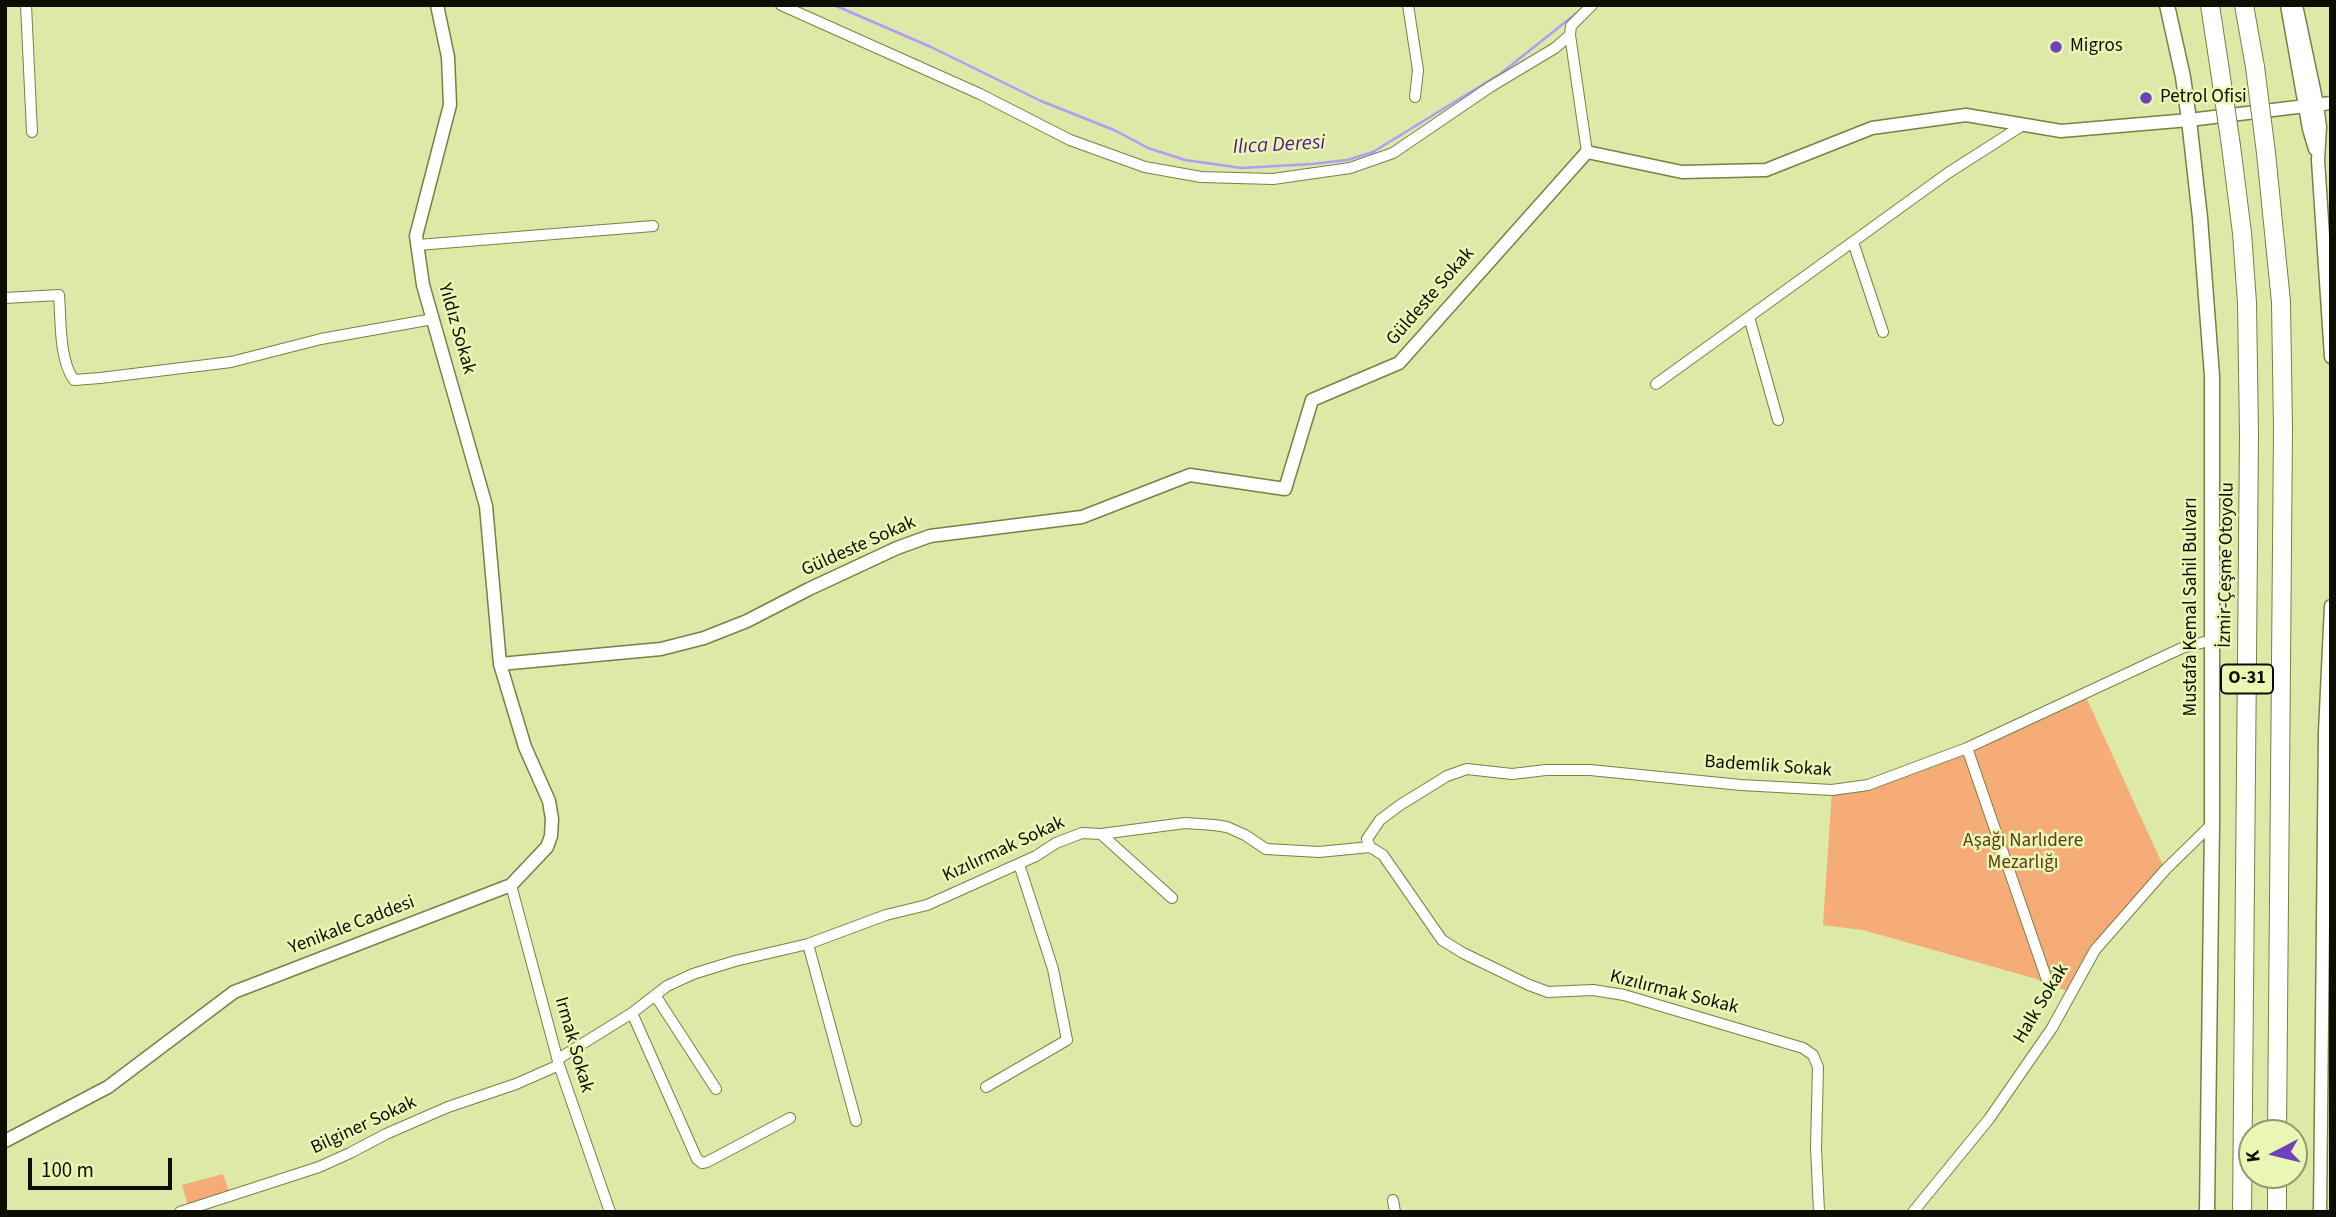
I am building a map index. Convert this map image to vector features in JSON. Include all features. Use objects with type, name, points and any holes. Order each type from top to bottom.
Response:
[{"type":"highway","name":"İzmir-Çeşme Otoyolu","points":[[2210,5],[2242,233],[2247,303],[2249,435],[2242,1212]]},
{"type":"highway","name":"O-31","points":[[2244,5],[2266,153],[2281,302],[2283,429],[2277,1119]]},
{"type":"highway","points":[[2277,1189],[2277,1212]]},
{"type":"main road","name":"Mustafa Kemal Sahil Bulvarı","points":[[2167,5],[2183,77],[2189,120],[2200,218],[2212,376],[2212,824],[2207,1212]]},
{"type":"street","points":[[26,5],[32,132]]},
{"type":"street","name":"Yıldız Sokak","points":[[437,5],[448,57],[450,105],[416,236],[423,285],[486,506],[500,664]]},
{"type":"street","points":[[781,5],[980,94],[1070,140],[1144,167],[1200,177],[1273,179],[1350,168],[1393,152],[1490,87],[1555,48],[1570,35]]},
{"type":"street","points":[[1408,5],[1418,71],[1415,97]]},
{"type":"street","points":[[1592,5],[1571,26],[1570,35],[1587,152],[1682,172],[1766,170],[1872,128],[1965,115],[2061,131],[2189,120],[2331,103]]},
{"type":"street","points":[[2287,5],[2311,104]]},
{"type":"street","points":[[2296,5],[2318,160],[2331,357]]},
{"type":"street","points":[[1656,384],[1948,173],[2023,125]]},
{"type":"street","name":"Güldeste Sokak","points":[[500,664],[661,649],[704,638],[747,621],[897,548],[930,536],[1082,517],[1190,475],[1285,489],[1312,400],[1399,363],[1587,152]]},
{"type":"street","points":[[418,245],[653,226]]},
{"type":"street","points":[[1853,242],[1883,332]]},
{"type":"street","points":[[5,298],[59,295],[65,358],[68,372],[74,380],[230,362],[321,339],[433,319]]},
{"type":"street","points":[[1749,317],[1778,420]]},
{"type":"street","points":[[2320,1212],[2326,1134],[2331,606]]},
{"type":"street","name":"Bademlik Sokak","points":[[1370,846],[1367,839],[1380,820],[1447,776],[1467,769],[1512,774],[1546,770],[1590,770],[1741,785],[1832,790],[1868,785],[1967,748],[2182,648],[2211,640]]},
{"type":"street","name":"Yenikale Caddesi","points":[[5,1141],[108,1087],[234,992],[511,885],[547,847],[552,819],[549,801],[525,747],[500,664]]},
{"type":"street","points":[[1967,748],[2048,983]]},
{"type":"street","name":"Kızılırmak Sokak","points":[[558,1062],[632,1013],[667,986],[693,974],[808,944],[886,915],[927,905],[1082,833],[1101,834],[1185,823],[1227,827],[1266,849],[1319,852],[1370,846],[1383,855],[1442,940],[1529,985],[1548,992],[1593,990],[1624,995],[1803,1048],[1813,1055],[1818,1067],[1816,1148],[1819,1212]]},
{"type":"street","name":"Halk Sokak","points":[[1913,1212],[1989,1119],[2052,1028],[2095,950],[2165,870],[2212,824]]},
{"type":"street","points":[[1101,834],[1172,898]]},
{"type":"street","points":[[986,1087],[1067,1040],[1053,968],[1019,864]]},
{"type":"street","name":"Irmak Sokak","points":[[511,885],[558,1062],[610,1212]]},
{"type":"street","points":[[808,944],[856,1121]]},
{"type":"street","points":[[655,995],[716,1089]]},
{"type":"street","points":[[632,1013],[697,1159],[702,1163],[790,1118]]},
{"type":"street","name":"Bilginer Sokak","points":[[180,1212],[319,1167],[429,1115],[516,1084],[558,1062]]},
{"type":"street","points":[[1393,1200],[1395,1212]]},
{"type":"green space","name":"Aşağı Narlıdere Mezarlığı","points":[[2084,693],[2165,870],[2095,950],[2070,992],[2033,978],[1863,930],[1823,925],[1832,790],[1868,785]]},
{"type":"green space","points":[[223,1174],[230,1194],[188,1206],[182,1185]]},
{"type":"waterway","name":"Ilıca Deresi","points":[[834,5],[931,47],[1041,101],[1114,130],[1148,148],[1185,160],[1242,168],[1347,160],[1373,152],[1500,74],[1583,8]]},
{"type":"place","name":"Migros","points":[[2056,47]]},
{"type":"place","name":"Petrol Ofisi","points":[[2146,98]]}]
